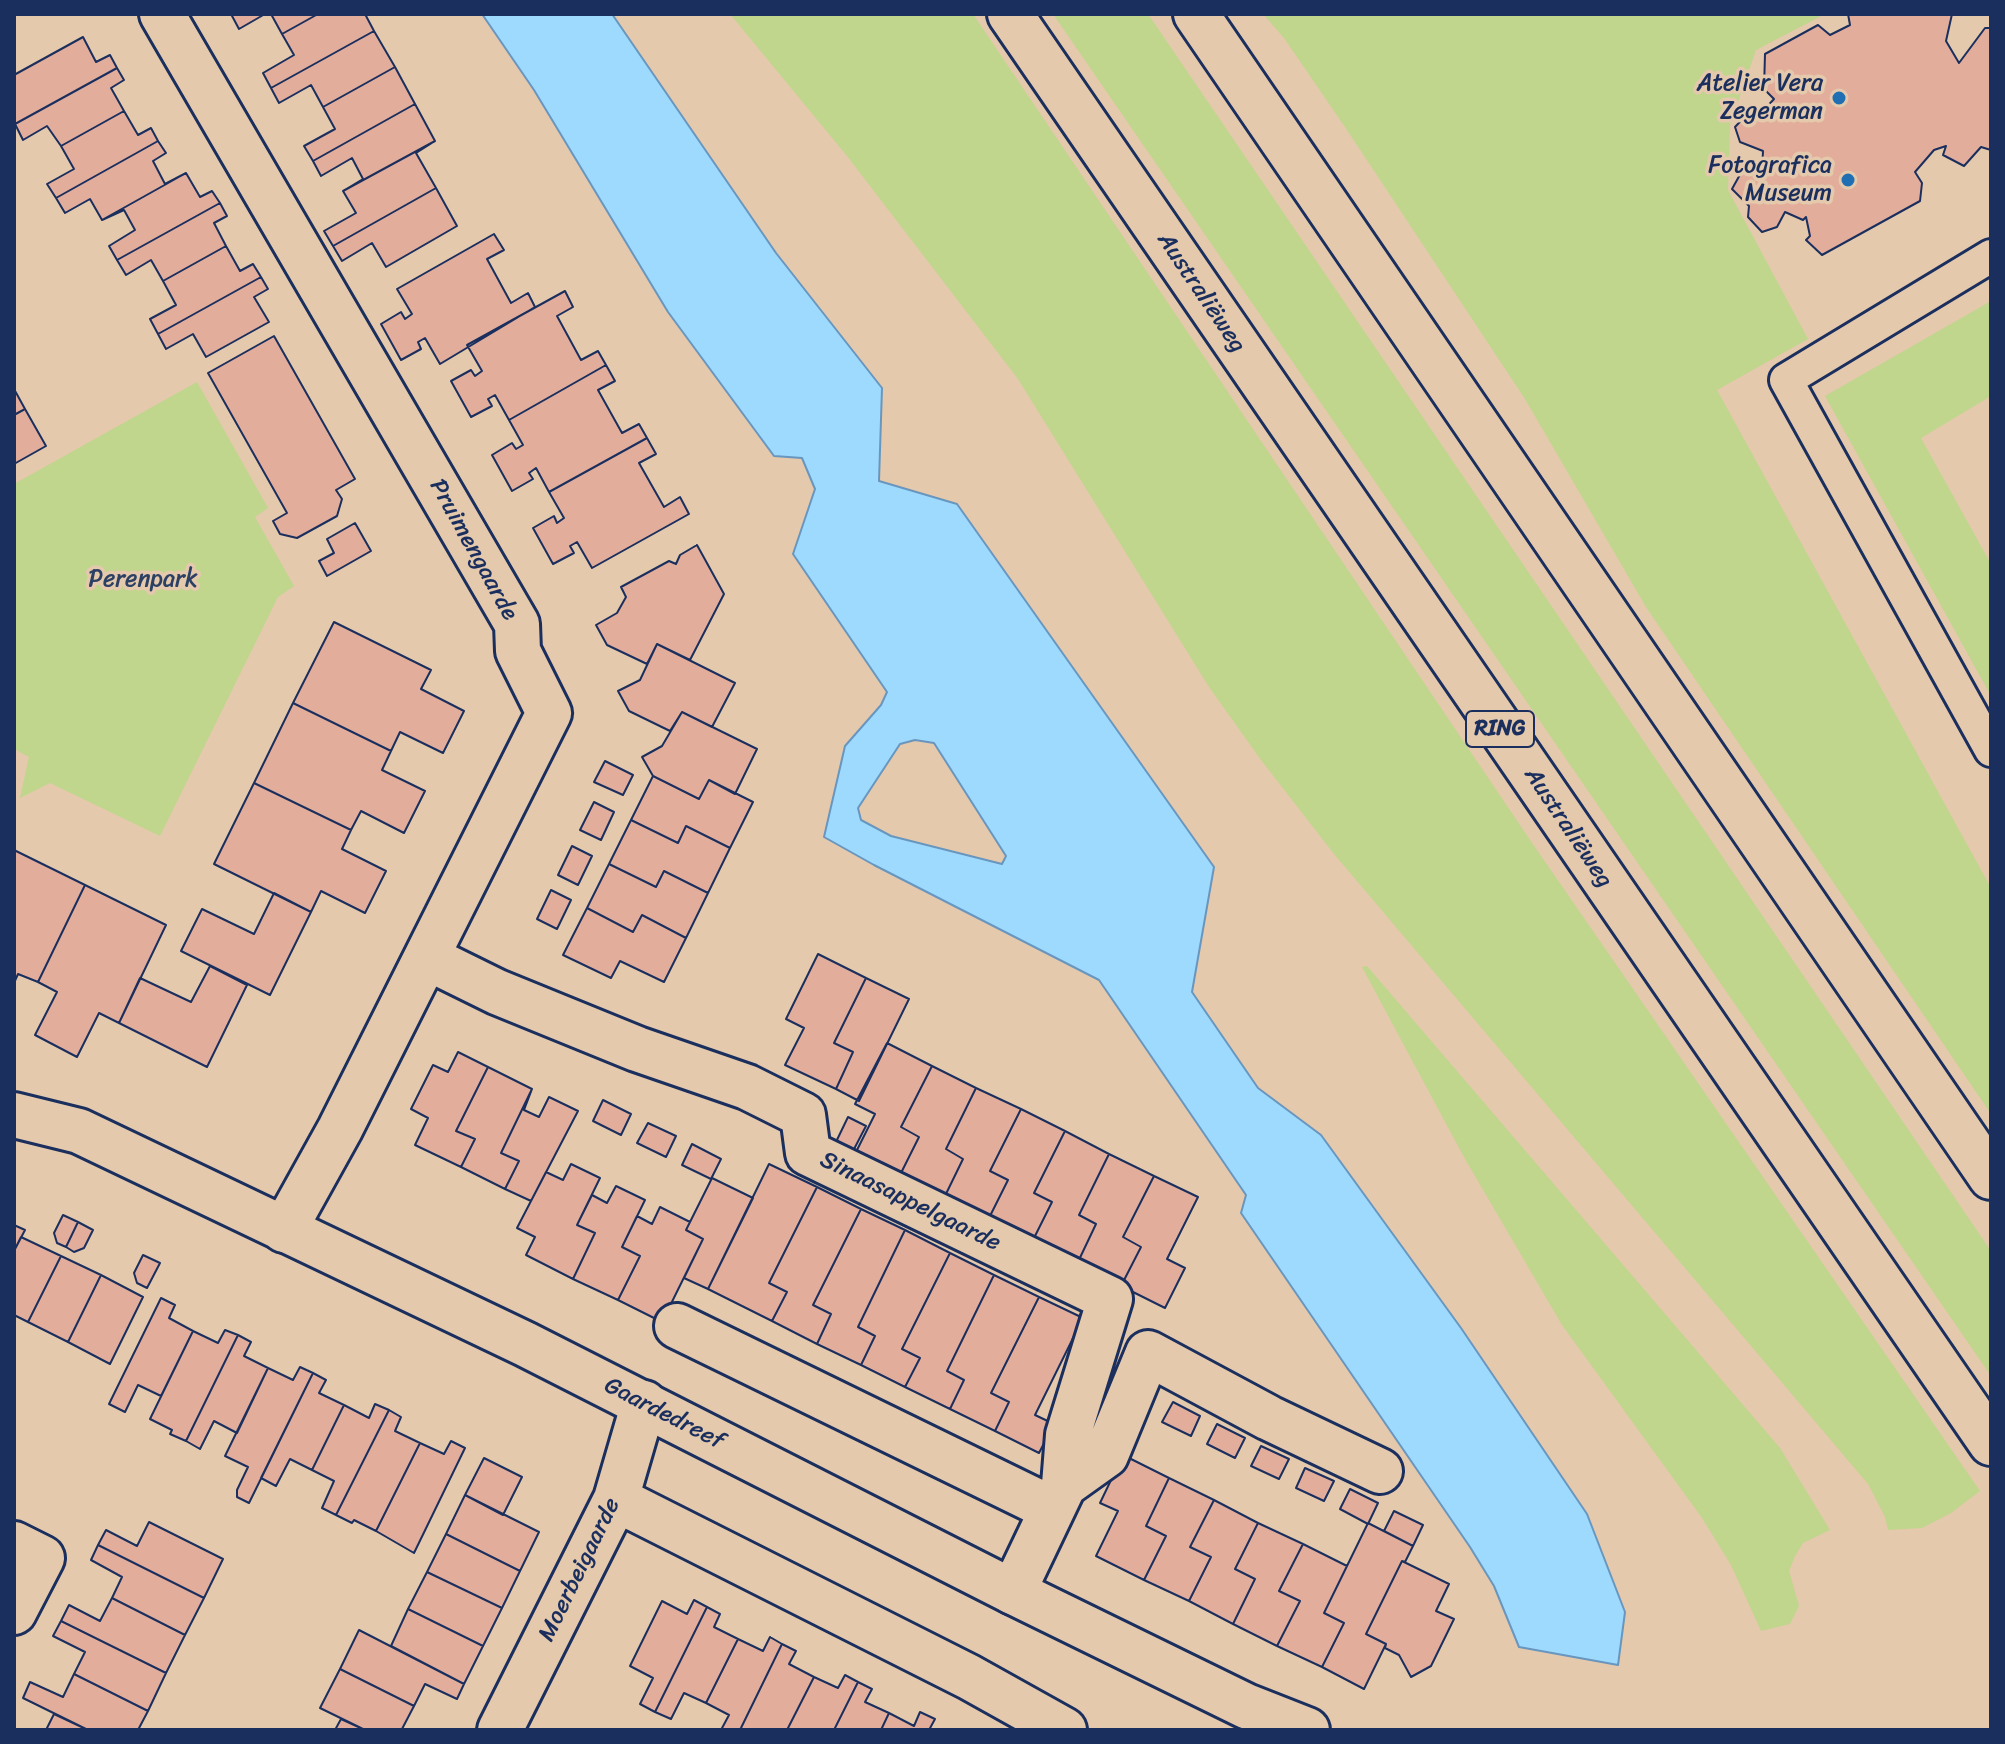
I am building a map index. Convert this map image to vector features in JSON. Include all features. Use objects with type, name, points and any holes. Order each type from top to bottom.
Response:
[{"type":"street","name":"Pruimengaarde","points":[[162,14],[517,624],[518,651],[549,713],[428,958],[284,1230]]},
{"type":"street","name":"Australiëweg","points":[[1010,14],[1991,1443]]},
{"type":"street","points":[[1196,14],[1991,1177]]},
{"type":"street","name":"Sinaasappelgaarde","points":[[428,958],[497,992],[637,1049],[747,1087],[803,1115],[808,1153],[1110,1299],[1068,1435],[1058,1497],[1013,1592]]},
{"type":"street","name":"Gaardedreef","points":[[14,1115],[79,1131],[644,1403],[1013,1592],[1246,1706],[1307,1730]]},
{"type":"street","points":[[677,1326],[1058,1497]]},
{"type":"street","name":"Sinaasappelgaarde","points":[[1058,1497],[1106,1455],[1148,1353],[1269,1418],[1380,1471]]},
{"type":"street","name":"Moerbeigaarde","points":[[500,1730],[616,1499],[644,1403]]},
{"type":"street","points":[[616,1499],[969,1677],[1064,1730]]},
{"type":"street","points":[[14,1544],[42,1558],[14,1612]]},
{"type":"lane","points":[[1991,256],[1786,380],[1991,750]]},
{"type":"green space","points":[[730,14],[973,14],[1530,840],[1980,1491],[1951,1513],[1922,1528],[1888,1530],[1885,1517],[1868,1484],[1334,854],[1261,760],[1209,687],[1018,379],[847,156]]},
{"type":"green space","points":[[1053,14],[1148,14],[1991,1251],[1991,1376]]},
{"type":"green space","points":[[1263,14],[1825,14],[1756,50],[1730,125],[1728,190],[1808,339],[1717,390],[1991,888],[1991,1114],[1646,607],[1525,399],[1347,130],[1284,38]]},
{"type":"green space","points":[[1991,301],[1991,396],[1921,438],[1991,564],[1991,696],[1825,396]]},
{"type":"green space","name":"Perenpark","points":[[197,382],[268,508],[255,517],[294,586],[278,597],[160,836],[50,783],[20,798],[29,757],[14,749],[14,484]]},
{"type":"green space","points":[[1367,966],[1780,1448],[1830,1530],[1803,1543],[1795,1556],[1789,1571],[1799,1606],[1790,1624],[1761,1631],[1731,1565],[1702,1518],[1562,1325],[1465,1159],[1362,967]]},
{"type":"water","points":[[482,14],[612,14],[776,253],[882,388],[879,481],[957,504],[1214,867],[1192,992],[1258,1088],[1321,1135],[1461,1328],[1587,1514],[1625,1612],[1618,1665],[1519,1647],[1494,1586],[1470,1547],[1241,1213],[1246,1195],[1099,980],[824,837],[845,746],[881,705],[887,692],[793,554],[815,489],[802,458],[774,456],[668,312],[534,90]],"holes":[[[915,740],[934,743],[1006,856],[1002,864],[891,836],[861,820],[858,808],[900,744]]]},
{"type":"building","points":[[231,14],[265,14],[239,29]]},
{"type":"building","points":[[271,14],[318,14],[282,34]]},
{"type":"building","points":[[318,14],[365,14],[374,31],[271,88],[263,73],[294,55],[282,34]]},
{"type":"building","name":"Atelier Vera Zegerman","points":[[1848,14],[1952,14],[1946,41],[1959,63],[1985,28],[1991,28],[1991,150],[1981,147],[1964,166],[1943,155],[1946,146],[1934,150],[1915,172],[1922,183],[1920,201],[1822,255],[1806,240],[1810,236],[1806,217],[1803,220],[1785,212],[1777,227],[1762,232],[1748,217],[1749,206],[1732,189],[1742,171],[1762,172],[1763,151],[1740,142],[1735,127],[1751,110],[1763,111],[1774,99],[1764,89],[1765,54],[1818,25],[1830,35],[1850,25]]},
{"type":"building","points":[[374,31],[395,67],[323,107],[311,85],[279,103],[271,88]]},
{"type":"building","points":[[83,37],[96,62],[110,55],[117,68],[15,124],[14,75]]},
{"type":"building","points":[[395,67],[415,104],[313,161],[304,146],[335,129],[323,107]]},
{"type":"building","points":[[117,68],[124,80],[111,88],[124,111],[61,146],[47,126],[23,140],[15,124]]},
{"type":"building","points":[[415,104],[435,141],[343,191],[363,179],[352,158],[321,176],[313,161]]},
{"type":"building","points":[[124,111],[138,135],[151,128],[158,141],[56,198],[47,184],[74,169],[61,146]]},
{"type":"building","points":[[158,141],[166,153],[153,161],[165,184],[186,173],[102,220],[90,199],[65,213],[56,198]]},
{"type":"building","points":[[435,141],[416,153],[436,188],[333,246],[324,231],[356,213],[343,191]]},
{"type":"building","points":[[186,173],[200,197],[212,191],[220,203],[117,260],[109,246],[135,230],[124,210],[102,220]]},
{"type":"building","points":[[436,188],[457,226],[386,267],[372,243],[342,261],[333,246]]},
{"type":"building","points":[[220,203],[227,216],[214,223],[226,246],[163,281],[151,260],[126,275],[117,260]]},
{"type":"building","points":[[494,234],[504,250],[487,259],[511,303],[528,293],[535,307],[440,364],[425,338],[418,342],[421,349],[401,360],[381,324],[401,312],[405,319],[412,314],[397,289]]},
{"type":"building","points":[[226,246],[240,271],[253,264],[261,277],[158,334],[150,319],[176,305],[163,281]]},
{"type":"building","points":[[261,277],[268,289],[254,297],[269,322],[206,357],[193,334],[166,349],[158,334]]},
{"type":"building","points":[[565,291],[573,307],[557,316],[581,360],[598,351],[606,365],[509,420],[495,395],[488,399],[492,406],[471,417],[451,381],[471,370],[475,376],[482,371],[467,345]]},
{"type":"building","points":[[274,336],[355,479],[336,490],[342,499],[337,516],[297,538],[280,534],[273,521],[287,513],[208,373]]},
{"type":"building","points":[[606,365],[615,381],[598,390],[622,433],[639,424],[647,438],[549,492],[536,468],[529,473],[533,479],[512,491],[492,455],[512,443],[516,449],[523,445],[509,420]]},
{"type":"building","points":[[14,389],[25,409],[14,415]]},
{"type":"building","points":[[25,409],[46,446],[14,464],[14,415]]},
{"type":"building","points":[[647,438],[656,454],[639,463],[664,507],[680,497],[689,514],[592,568],[577,542],[570,546],[574,553],[553,564],[533,528],[554,516],[557,523],[564,518],[549,492]]},
{"type":"building","points":[[355,523],[371,551],[327,576],[319,561],[334,553],[327,539]]},
{"type":"building","points":[[697,545],[724,594],[690,660],[657,644],[647,664],[607,645],[596,625],[617,613],[626,597],[621,587],[669,561],[676,564],[680,555]]},
{"type":"building","points":[[334,622],[431,670],[421,689],[464,711],[443,753],[400,732],[391,751],[293,703]]},
{"type":"building","points":[[657,644],[735,683],[712,727],[682,712],[670,731],[629,711],[618,691],[640,680]]},
{"type":"building","points":[[293,703],[391,751],[382,770],[425,791],[404,833],[361,811],[351,830],[254,783]]},
{"type":"building","points":[[682,712],[757,749],[735,794],[709,780],[699,799],[653,776],[642,757],[662,746]]},
{"type":"building","points":[[605,761],[633,775],[623,795],[594,782]]},
{"type":"building","points":[[653,776],[699,799],[709,780],[753,802],[730,848],[686,826],[678,843],[631,820]]},
{"type":"building","points":[[254,783],[351,830],[342,849],[386,871],[365,913],[321,891],[311,912],[214,864]]},
{"type":"building","points":[[594,802],[614,812],[601,840],[580,830]]},
{"type":"building","points":[[631,820],[678,843],[686,826],[730,848],[708,893],[664,871],[656,887],[609,864]]},
{"type":"building","points":[[572,846],[592,856],[578,885],[558,875]]},
{"type":"building","points":[[14,850],[85,885],[38,982],[18,974],[14,983]]},
{"type":"building","points":[[609,864],[656,887],[664,871],[708,893],[686,938],[642,915],[633,932],[587,908]]},
{"type":"building","points":[[85,885],[166,925],[119,1023],[99,1013],[77,1057],[35,1035],[57,992],[38,982]]},
{"type":"building","points":[[551,890],[571,900],[557,929],[537,919]]},
{"type":"building","points":[[274,893],[311,912],[270,995],[181,951],[202,909],[254,934]]},
{"type":"building","points":[[587,908],[633,932],[642,915],[686,938],[664,982],[620,961],[611,978],[563,955]]},
{"type":"building","points":[[818,954],[866,978],[834,1043],[853,1052],[836,1089],[785,1065],[804,1028],[786,1019]]},
{"type":"building","points":[[210,966],[247,985],[207,1067],[119,1023],[140,978],[191,1002]]},
{"type":"building","points":[[866,978],[909,999],[859,1101],[836,1089],[853,1052],[834,1043]]},
{"type":"building","points":[[887,1043],[932,1066],[901,1127],[919,1137],[899,1177],[855,1154],[875,1114],[855,1104]]},
{"type":"building","points":[[458,1052],[488,1067],[456,1131],[475,1139],[461,1167],[415,1145],[428,1118],[411,1109],[433,1065],[448,1072]]},
{"type":"building","points":[[932,1066],[976,1088],[946,1149],[963,1159],[944,1198],[899,1177],[919,1137],[901,1127]]},
{"type":"building","points":[[488,1067],[532,1089],[501,1153],[519,1161],[505,1189],[461,1167],[475,1139],[456,1131]]},
{"type":"building","points":[[976,1088],[1021,1109],[990,1171],[1008,1180],[988,1220],[944,1198],[963,1159],[946,1149]]},
{"type":"building","points":[[532,1089],[524,1110],[539,1117],[549,1097],[578,1111],[531,1201],[505,1189],[519,1161],[501,1153]]},
{"type":"building","points":[[603,1100],[631,1114],[621,1135],[593,1121]]},
{"type":"building","points":[[1021,1109],[1065,1131],[1034,1193],[1052,1202],[1032,1242],[988,1220],[1008,1180],[990,1171]]},
{"type":"building","points":[[848,1117],[866,1126],[852,1153],[835,1144]]},
{"type":"building","points":[[648,1123],[676,1136],[666,1157],[637,1143]]},
{"type":"building","points":[[1065,1131],[1109,1154],[1079,1215],[1096,1224],[1077,1264],[1032,1242],[1052,1202],[1034,1193]]},
{"type":"building","points":[[692,1144],[721,1159],[711,1179],[682,1165]]},
{"type":"building","points":[[1109,1154],[1154,1176],[1123,1237],[1141,1247],[1121,1286],[1077,1264],[1096,1224],[1079,1215]]},
{"type":"building","points":[[571,1164],[600,1178],[577,1225],[595,1233],[573,1279],[526,1255],[535,1237],[517,1228],[546,1172],[563,1180]]},
{"type":"building","points":[[769,1164],[817,1187],[769,1283],[787,1292],[772,1321],[708,1289]]},
{"type":"building","points":[[1154,1176],[1198,1197],[1167,1259],[1185,1268],[1165,1308],[1121,1286],[1141,1247],[1123,1237]]},
{"type":"building","points":[[712,1178],[753,1198],[708,1289],[684,1278],[703,1239],[686,1230]]},
{"type":"building","points":[[616,1186],[645,1200],[622,1247],[640,1256],[618,1300],[573,1279],[595,1233],[577,1225],[592,1195],[607,1203]]},
{"type":"building","points":[[817,1187],[861,1209],[813,1305],[831,1314],[817,1344],[772,1321],[787,1292],[769,1283]]},
{"type":"building","points":[[660,1207],[690,1222],[686,1230],[703,1239],[662,1322],[618,1300],[640,1256],[622,1247],[637,1216],[652,1224]]},
{"type":"building","points":[[861,1209],[905,1230],[858,1327],[875,1336],[861,1365],[817,1344],[831,1314],[813,1305]]},
{"type":"building","points":[[63,1215],[78,1222],[66,1247],[57,1243],[54,1233]]},
{"type":"building","points":[[78,1222],[93,1230],[84,1248],[74,1252],[66,1247]]},
{"type":"building","points":[[14,1225],[25,1230],[14,1251]]},
{"type":"building","points":[[905,1230],[950,1253],[902,1349],[920,1358],[905,1387],[861,1365],[875,1336],[858,1327]]},
{"type":"building","points":[[21,1237],[61,1256],[28,1322],[14,1315],[14,1251]]},
{"type":"building","points":[[950,1253],[994,1275],[947,1371],[964,1380],[950,1409],[905,1387],[920,1358],[902,1349]]},
{"type":"building","points":[[143,1255],[160,1263],[147,1288],[137,1283],[134,1273]]},
{"type":"building","points":[[61,1256],[101,1275],[68,1342],[28,1322]]},
{"type":"building","points":[[101,1275],[143,1297],[110,1364],[68,1342]]},
{"type":"building","points":[[994,1275],[1039,1297],[991,1393],[1009,1402],[995,1431],[950,1409],[964,1380],[947,1371]]},
{"type":"building","points":[[1039,1297],[1083,1318],[1035,1415],[1054,1424],[1039,1453],[995,1431],[1009,1402],[991,1393]]},
{"type":"building","points":[[161,1298],[175,1305],[169,1318],[193,1331],[161,1396],[138,1385],[125,1412],[109,1404]]},
{"type":"building","points":[[225,1330],[238,1335],[186,1441],[150,1419],[193,1331],[218,1343]]},
{"type":"building","points":[[238,1335],[251,1342],[244,1356],[268,1368],[237,1433],[214,1421],[200,1449],[186,1441]]},
{"type":"building","points":[[300,1367],[313,1373],[249,1503],[237,1497],[237,1490],[248,1467],[225,1456],[268,1368],[293,1380]]},
{"type":"building","points":[[313,1373],[326,1380],[319,1393],[344,1405],[312,1470],[290,1459],[276,1486],[261,1478]]},
{"type":"building","points":[[1173,1402],[1200,1416],[1191,1436],[1162,1422]]},
{"type":"building","points":[[375,1404],[389,1410],[336,1515],[322,1508],[334,1481],[312,1470],[344,1405],[369,1418]]},
{"type":"building","points":[[389,1410],[401,1417],[395,1431],[420,1443],[376,1531],[336,1515]]},
{"type":"building","points":[[1217,1424],[1245,1438],[1235,1458],[1207,1444]]},
{"type":"building","points":[[451,1441],[465,1448],[414,1553],[376,1531],[420,1443],[444,1454]]},
{"type":"building","points":[[1261,1446],[1289,1459],[1279,1479],[1251,1466]]},
{"type":"building","points":[[1123,1455],[1169,1478],[1146,1526],[1166,1536],[1144,1580],[1096,1556],[1118,1511],[1100,1503]]},
{"type":"building","points":[[484,1458],[522,1477],[503,1515],[465,1495]]},
{"type":"building","points":[[1305,1468],[1334,1481],[1324,1501],[1296,1488]]},
{"type":"building","points":[[1169,1478],[1214,1500],[1190,1547],[1211,1557],[1189,1601],[1144,1580],[1166,1536],[1146,1526]]},
{"type":"building","points":[[1350,1489],[1378,1503],[1368,1524],[1340,1509]]},
{"type":"building","points":[[465,1495],[539,1532],[520,1571],[446,1534]]},
{"type":"building","points":[[1214,1500],[1258,1523],[1235,1569],[1255,1579],[1233,1624],[1189,1601],[1211,1557],[1190,1547]]},
{"type":"building","points":[[1394,1511],[1423,1525],[1413,1546],[1384,1531]]},
{"type":"building","points":[[149,1522],[223,1559],[204,1598],[98,1545],[106,1530],[137,1546]]},
{"type":"building","points":[[1258,1523],[1303,1544],[1279,1591],[1300,1601],[1277,1646],[1233,1624],[1255,1579],[1235,1569]]},
{"type":"building","points":[[1368,1523],[1413,1546],[1405,1562],[1402,1561],[1366,1634],[1386,1644],[1364,1689],[1322,1667],[1344,1623],[1324,1613]]},
{"type":"building","points":[[446,1534],[520,1571],[502,1608],[427,1572]]},
{"type":"building","points":[[1303,1544],[1347,1566],[1324,1613],[1344,1623],[1322,1667],[1277,1646],[1300,1601],[1279,1591]]},
{"type":"building","points":[[98,1545],[204,1598],[185,1635],[112,1598],[122,1577],[91,1560]]},
{"type":"building","points":[[1402,1561],[1449,1584],[1436,1611],[1454,1619],[1431,1666],[1411,1677],[1399,1655],[1366,1634]]},
{"type":"building","points":[[427,1572],[502,1608],[483,1646],[408,1609]]},
{"type":"building","points":[[112,1598],[185,1635],[166,1673],[61,1621],[69,1605],[100,1621]]},
{"type":"building","points":[[694,1600],[707,1607],[655,1712],[640,1704],[653,1678],[630,1666],[662,1601],[687,1614]]},
{"type":"building","points":[[707,1607],[720,1614],[714,1627],[738,1639],[706,1703],[684,1693],[671,1719],[655,1712]]},
{"type":"building","points":[[408,1609],[483,1646],[464,1684],[391,1646]]},
{"type":"building","points":[[61,1621],[166,1673],[148,1711],[74,1674],[85,1652],[53,1636]]},
{"type":"building","points":[[359,1630],[464,1684],[457,1699],[425,1684],[414,1706],[340,1669]]},
{"type":"building","points":[[770,1637],[782,1644],[740,1730],[721,1730],[729,1715],[706,1703],[738,1639],[763,1651]]},
{"type":"building","points":[[782,1644],[796,1651],[789,1664],[814,1677],[787,1730],[740,1730]]},
{"type":"building","points":[[340,1669],[414,1706],[402,1729],[405,1730],[365,1730],[320,1708]]},
{"type":"building","points":[[74,1674],[148,1711],[138,1730],[88,1730],[23,1698],[30,1682],[63,1697]]},
{"type":"building","points":[[845,1675],[858,1682],[834,1730],[787,1730],[814,1677],[838,1688]]},
{"type":"building","points":[[858,1682],[872,1689],[865,1702],[889,1713],[881,1730],[834,1730]]},
{"type":"building","points":[[920,1712],[935,1719],[929,1730],[881,1730],[889,1713],[914,1726]]},
{"type":"building","points":[[54,1714],[88,1730],[46,1730]]},
{"type":"building","points":[[341,1719],[365,1730],[335,1730]]},
{"type":"place","name":"Atelier Vera Zegerman","points":[[1839,98]]},
{"type":"place","name":"Fotografica Museum","points":[[1848,180]]}]
